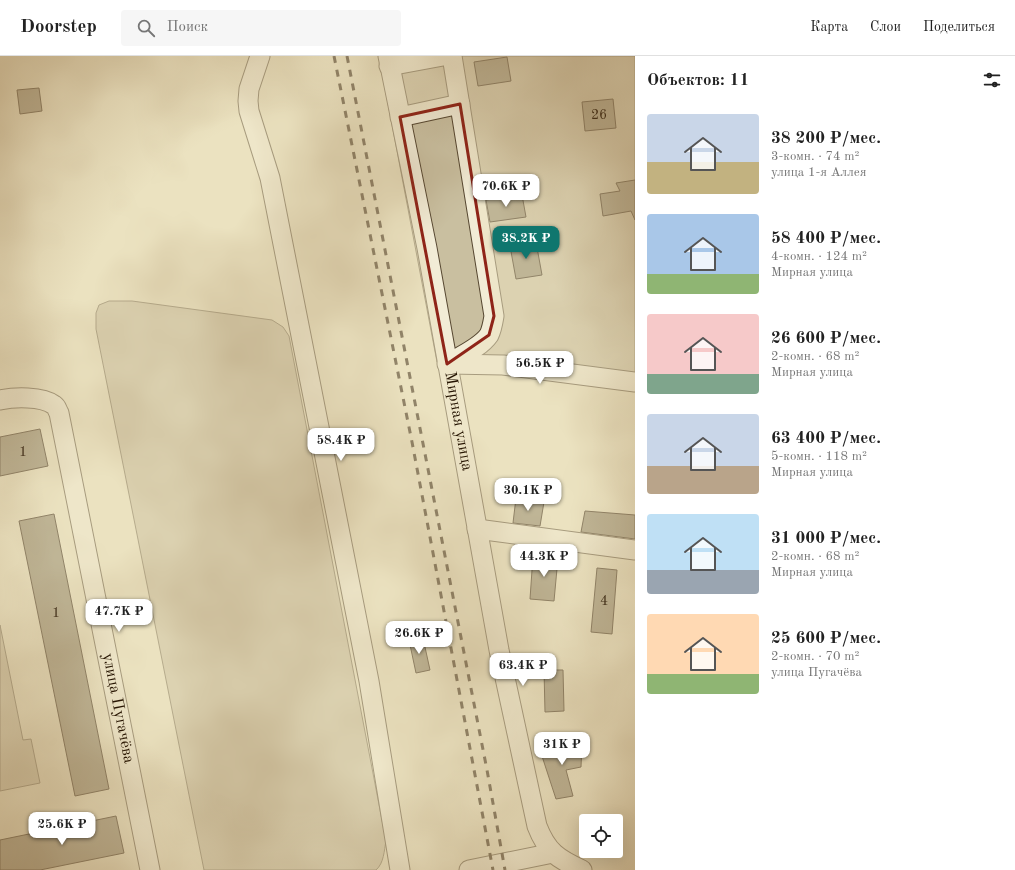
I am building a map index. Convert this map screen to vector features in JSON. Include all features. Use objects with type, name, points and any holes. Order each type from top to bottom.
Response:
[{"type":"street","points":[[260,56],[249,89],[249,111],[271,185],[369,681],[400,870]]},
{"type":"street","points":[[389,61],[443,56]]},
{"type":"street","points":[[447,364],[483,341],[489,335],[494,316],[452,56]]},
{"type":"street","name":"Мирная улица","points":[[389,61],[427,248],[499,650],[537,826],[541,836],[557,861]]},
{"type":"street","points":[[400,117],[460,104]]},
{"type":"street","points":[[447,364],[503,365],[635,382]]},
{"type":"street","name":"улица Пугачёва","points":[[0,400],[23,398],[48,402],[56,406],[59,413],[150,870]]},
{"type":"street","points":[[477,529],[635,550]]},
{"type":"street","points":[[469,870],[557,861],[582,870]]},
{"type":"highlighted area","points":[[460,104],[494,316],[489,335],[447,364],[400,117]]},
{"type":"shaded area","points":[[379,56],[635,56],[635,384],[437,362]]},
{"type":"shaded area","points":[[109,301],[132,301],[272,320],[283,327],[289,336],[386,841],[382,860],[376,870],[204,870],[96,329],[96,313],[99,305]]},
{"type":"shaded area","points":[[0,625],[23,740],[31,739],[40,783],[0,791]]},
{"type":"building","points":[[507,57],[511,81],[478,86],[474,62]]},
{"type":"building","points":[[39,88],[42,111],[20,114],[17,90]]},
{"type":"building","points":[[613,99],[616,128],[585,131],[582,102]]},
{"type":"building","points":[[635,180],[635,220],[631,211],[603,216],[600,194],[620,191],[616,183]]},
{"type":"building","points":[[522,195],[526,217],[490,222],[486,200]]},
{"type":"building","points":[[536,242],[542,275],[516,279],[510,246]]},
{"type":"building","points":[[40,429],[48,466],[0,476],[0,437]]},
{"type":"building","points":[[516,498],[544,502],[540,526],[513,523]]},
{"type":"building","points":[[585,511],[635,515],[635,539],[581,532]]},
{"type":"building","points":[[54,514],[109,789],[75,796],[19,521]]},
{"type":"building","points":[[533,556],[558,558],[554,601],[530,599]]},
{"type":"building","points":[[597,568],[617,570],[612,634],[591,632]]},
{"type":"building","points":[[423,638],[430,670],[416,673],[409,640]]},
{"type":"building","points":[[544,670],[563,670],[564,711],[545,712]]},
{"type":"building","points":[[582,743],[581,767],[566,770],[573,796],[556,799],[540,750],[558,744]]},
{"type":"building","points":[[116,816],[124,853],[40,870],[0,870],[0,840]]},
{"type":"railway","points":[[334,56],[412,442],[493,870]]},
{"type":"railway","points":[[347,56],[487,770],[505,870]]}]
